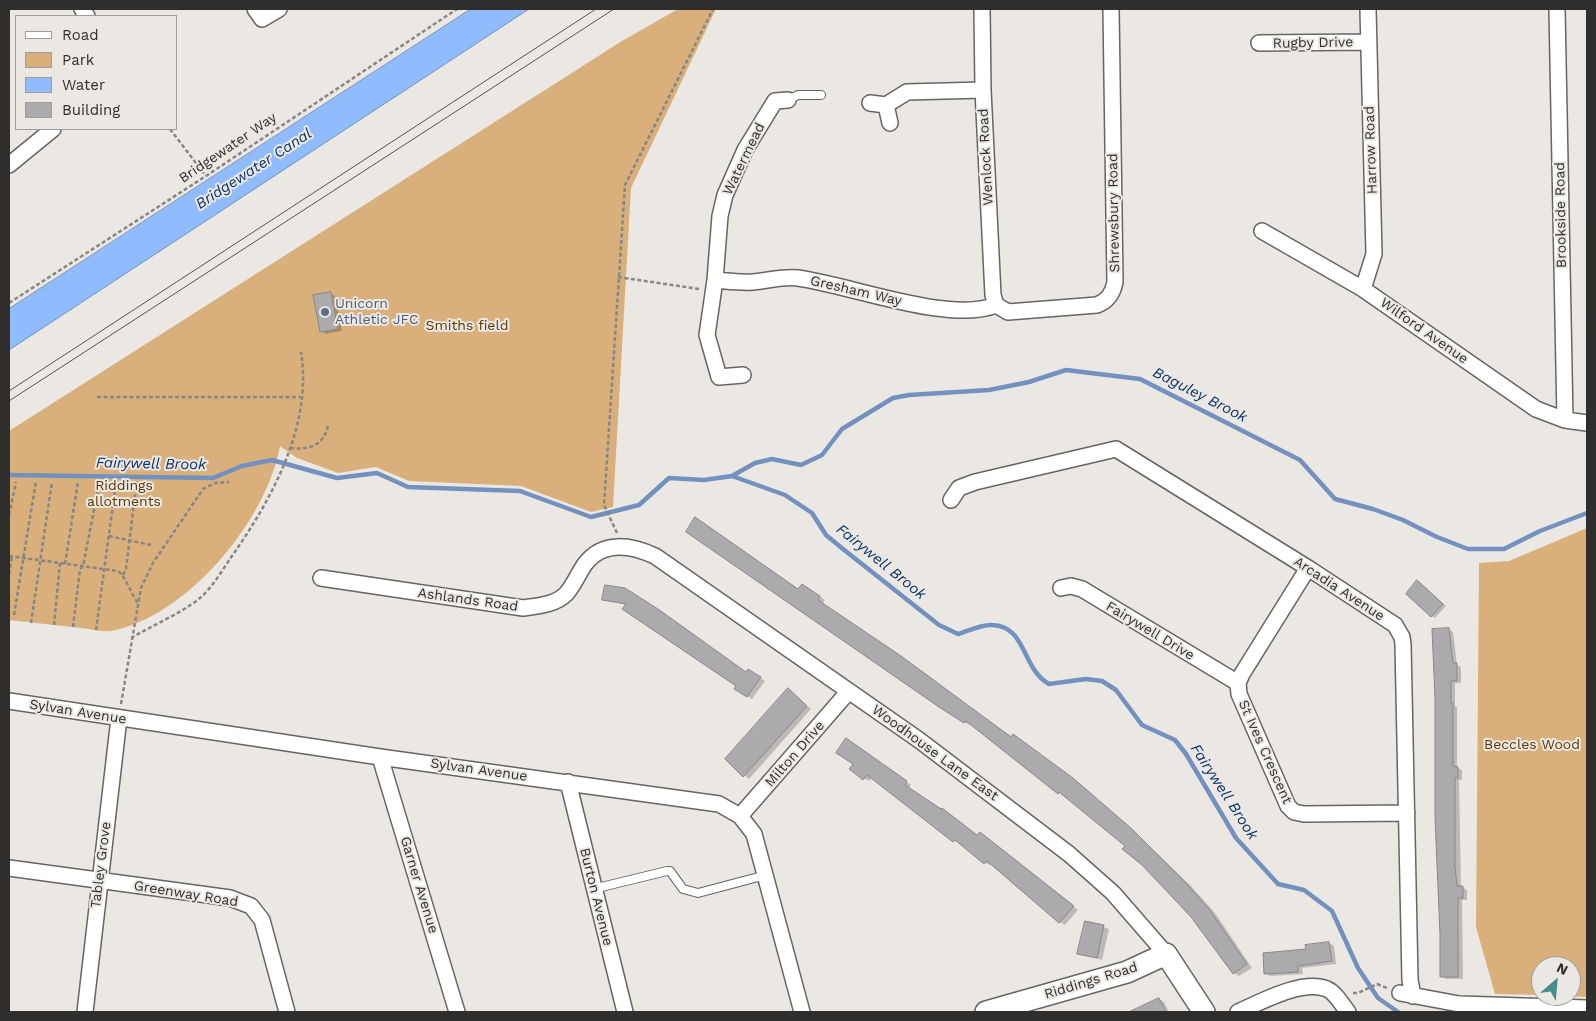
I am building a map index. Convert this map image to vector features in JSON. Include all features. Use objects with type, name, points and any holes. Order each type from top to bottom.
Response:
[{"type":"street","points":[[255,9],[262,19],[278,9]]},
{"type":"street","name":"Wenlock Road","points":[[982,9],[983,90],[993,295],[996,304]]},
{"type":"street","name":"Shrewsbury Road","points":[[996,304],[1008,312],[1097,305],[1106,300],[1112,292],[1115,282],[1111,9]]},
{"type":"street","name":"Harrow Road","points":[[1363,289],[1374,254],[1368,9]]},
{"type":"street","name":"Brookside Road","points":[[1557,9],[1565,420]]},
{"type":"street","name":"Rugby Drive","points":[[1259,43],[1368,42]]},
{"type":"street","points":[[870,103],[886,105],[907,92],[983,90]]},
{"type":"street","name":"Watermead","points":[[743,375],[713,381],[707,335],[714,286],[716,239],[726,195],[745,150],[778,96]]},
{"type":"street","points":[[886,105],[890,123]]},
{"type":"street","points":[[9,165],[52,130]]},
{"type":"street","name":"Wilford Avenue","points":[[1262,231],[1363,289],[1536,409],[1565,420],[1587,423]]},
{"type":"street","name":"Gresham Way","points":[[714,286],[796,278],[855,289],[920,306],[984,309],[996,304]]},
{"type":"street","name":"Arcadia Avenue","points":[[951,500],[959,488],[976,482],[1116,449],[1308,568],[1395,625],[1402,637],[1410,980],[1406,995],[1459,1004],[1587,1008]]},
{"type":"street","name":"Ashlands Road","points":[[321,578],[523,608],[553,602],[566,595],[586,563],[597,553],[609,548],[622,546]]},
{"type":"street","name":"Woodhouse Lane East","points":[[622,546],[637,548],[655,556],[849,691],[985,789],[1090,871],[1129,910],[1166,954],[1204,1012]]},
{"type":"street","name":"St Ives Crescent","points":[[1308,568],[1242,674],[1238,683],[1240,694],[1291,809],[1304,814],[1407,813]]},
{"type":"street","name":"Fairywell Drive","points":[[1061,588],[1071,586],[1082,589],[1238,683]]},
{"type":"street","name":"Milton Drive","points":[[740,816],[849,691]]},
{"type":"street","name":"Sylvan Avenue","points":[[9,702],[380,757],[707,801],[725,806],[740,816],[754,834],[802,1012]]},
{"type":"street","name":"Tabley Grove","points":[[85,1012],[119,718]]},
{"type":"street","name":"Garner Avenue","points":[[380,757],[457,1012]]},
{"type":"street","name":"Burton Avenue","points":[[568,782],[625,1012]]},
{"type":"street","name":"Greenway Road","points":[[9,868],[230,898],[250,906],[262,920],[287,1012]]},
{"type":"street","name":"Riddings Road","points":[[992,1011],[1127,972],[1166,954]]},
{"type":"street","points":[[1238,1012],[1274,995],[1319,987],[1334,994],[1348,1012]]},
{"type":"lane","points":[[778,96],[821,95]]},
{"type":"lane","points":[[593,888],[666,870],[670,871],[682,889],[698,893],[766,875]]},
{"type":"path","name":"Bridgewater Way","points":[[9,303],[206,176],[457,9]]},
{"type":"path","points":[[612,519],[604,505],[625,185],[713,9]]},
{"type":"path","points":[[171,130],[206,176]]},
{"type":"path","points":[[618,277],[714,286]]},
{"type":"path","points":[[131,638],[200,598],[254,524],[287,458],[297,424],[304,371],[301,352]]},
{"type":"path","points":[[96,397],[301,397]]},
{"type":"path","points":[[290,448],[304,449],[312,447],[320,442],[328,425]]},
{"type":"path","points":[[138,478],[126,569],[123,575],[127,588],[138,603]]},
{"type":"path","points":[[72,627],[80,569],[83,566],[100,479]]},
{"type":"path","points":[[14,615],[36,480]]},
{"type":"path","points":[[9,515],[16,482]]},
{"type":"path","points":[[31,623],[42,560],[52,482]]},
{"type":"path","points":[[65,564],[78,482]]},
{"type":"path","points":[[96,630],[116,482]]},
{"type":"path","points":[[119,718],[131,638],[141,588],[152,563],[203,489],[215,484],[229,482]]},
{"type":"path","points":[[110,536],[151,545]]},
{"type":"path","points":[[9,574],[10,556],[83,566],[123,575]]},
{"type":"path","points":[[54,625],[60,563]]},
{"type":"path","points":[[1358,993],[1377,984]]},
{"type":"green space","name":"Smiths field","points":[[678,9],[716,9],[631,188],[613,507],[591,512],[521,486],[409,481],[376,467],[338,473],[297,458],[280,446],[272,475],[259,504],[241,533],[219,561],[194,586],[168,607],[140,622],[111,631],[9,620],[9,431],[622,41]]},
{"type":"green space","name":"Beccles Wood","points":[[1587,528],[1587,997],[1581,997],[1581,956],[1531,956],[1531,995],[1495,994],[1476,927],[1479,563],[1509,561]]},
{"type":"water","name":"Bridgewater Canal","points":[[471,9],[529,9],[9,350],[9,309]]},
{"type":"building","name":"Unicorn Athletic JFC","points":[[331,292],[338,329],[320,332],[313,295]]},
{"type":"building","points":[[695,517],[798,589],[802,584],[820,596],[818,600],[901,656],[1011,737],[1013,734],[1073,778],[1132,829],[1185,882],[1209,909],[1247,964],[1233,974],[1191,917],[1142,865],[1122,849],[1125,846],[1059,792],[1058,794],[966,721],[964,723],[939,707],[686,532]]},
{"type":"building","points":[[1417,580],[1443,604],[1431,617],[1406,594]]},
{"type":"building","points":[[605,585],[625,588],[658,609],[746,672],[748,669],[761,677],[747,697],[734,689],[736,686],[622,609],[626,604],[602,600]]},
{"type":"building","points":[[1449,628],[1453,663],[1457,663],[1457,681],[1451,681],[1453,766],[1458,767],[1458,778],[1455,778],[1455,866],[1457,886],[1463,886],[1463,898],[1458,898],[1458,977],[1440,977],[1432,629]]},
{"type":"building","points":[[788,688],[807,706],[743,777],[725,759]]},
{"type":"building","points":[[846,738],[907,781],[905,785],[942,808],[977,835],[980,832],[1074,906],[1059,923],[987,861],[984,864],[955,840],[953,842],[867,775],[863,780],[849,769],[853,764],[836,753]]},
{"type":"building","points":[[1085,921],[1104,925],[1097,958],[1077,954]]},
{"type":"building","points":[[1329,942],[1332,961],[1298,966],[1298,972],[1264,974],[1263,953],[1306,949],[1305,945]]},
{"type":"building","points":[[1159,998],[1166,1012],[1129,1012]]},
{"type":"waterway","name":"Baguley Brook","points":[[732,476],[755,463],[772,459],[801,465],[822,455],[842,429],[893,398],[909,395],[989,390],[1029,382],[1066,370],[1140,379],[1300,460],[1335,499],[1373,509],[1403,520],[1437,537],[1468,549],[1504,549],[1540,531],[1587,513]]},
{"type":"waterway","name":"Fairywell Brook","points":[[9,475],[213,478],[242,466],[272,460],[337,478],[377,473],[408,487],[520,491],[591,517],[639,505],[669,478],[704,480],[732,476],[785,495],[812,513],[826,535],[939,625],[958,634],[984,626],[1003,627],[1012,632],[1033,668],[1049,684],[1086,679],[1102,681],[1116,690],[1142,725],[1175,740],[1186,754],[1236,838],[1278,884],[1304,890],[1332,911],[1358,968],[1378,998],[1398,1012]]},
{"type":"tram line","points":[[9,391],[596,9]]},
{"type":"tram line","points":[[9,401],[614,9]]},
{"type":"place","name":"Unicorn Athletic JFC","points":[[325,312]]},
{"type":"park label","name":"Riddings allotments","points":[[124,494]]}]
